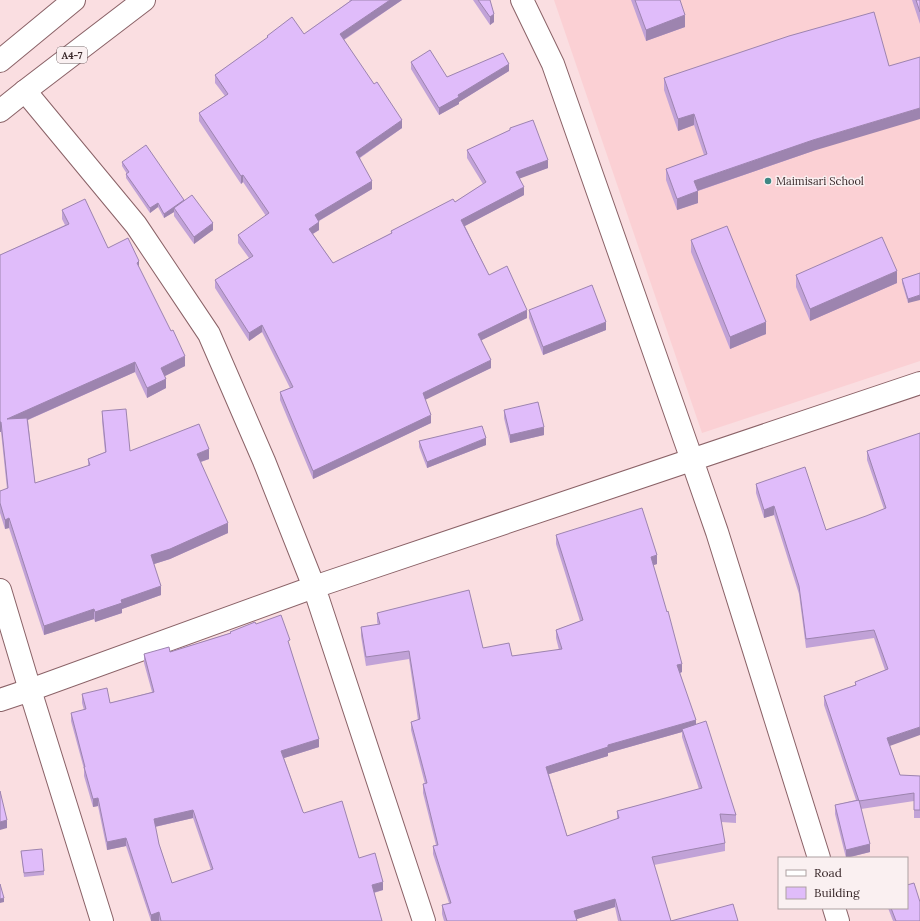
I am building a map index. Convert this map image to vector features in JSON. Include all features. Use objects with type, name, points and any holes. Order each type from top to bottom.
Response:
[{"type":"main road","points":[[0,61],[74,0]]},
{"type":"main road","name":"A4-7","points":[[0,111],[144,0]]},
{"type":"main road","points":[[522,0],[553,64],[717,532],[819,857]]},
{"type":"main road","points":[[25,91],[136,225],[209,334],[264,461],[314,587],[424,921]]},
{"type":"main road","points":[[0,700],[314,587],[920,383]]},
{"type":"main road","points":[[0,590],[102,921]]},
{"type":"main road","points":[[834,909],[838,921]]},
{"type":"shaded area","name":"Maimisari School","points":[[554,0],[920,0],[920,361],[702,433]]},
{"type":"building","points":[[352,0],[390,0],[340,34],[374,84],[377,82],[402,120],[356,152],[372,181],[315,215],[319,222],[309,229],[333,263],[392,233],[391,231],[453,199],[455,202],[486,182],[467,150],[510,130],[510,128],[533,120],[548,160],[516,172],[524,187],[461,220],[489,275],[507,266],[527,310],[478,334],[491,360],[423,393],[431,415],[313,471],[280,392],[293,387],[262,325],[249,333],[215,280],[253,256],[238,235],[269,213],[243,175],[241,176],[199,113],[228,94],[215,75],[268,37],[267,36],[292,17],[304,34]]},
{"type":"building","points":[[478,0],[490,0],[494,14],[490,17]]},
{"type":"building","points":[[635,0],[680,0],[685,15],[646,30]]},
{"type":"building","points":[[916,0],[920,0],[920,12]]},
{"type":"building","points":[[874,12],[889,66],[920,57],[920,108],[813,140],[694,181],[698,191],[677,199],[666,169],[707,154],[694,114],[678,119],[664,78],[789,36]]},
{"type":"building","points":[[430,50],[447,77],[503,53],[509,64],[458,95],[459,97],[439,108],[411,62]]},
{"type":"building","points":[[146,145],[184,200],[164,214],[158,203],[150,208],[126,174],[129,172],[122,162]]},
{"type":"building","points":[[192,195],[213,223],[194,237],[174,208]]},
{"type":"building","points":[[85,199],[108,248],[128,238],[139,261],[137,263],[171,331],[173,330],[185,356],[161,368],[166,379],[147,388],[135,362],[7,419],[27,418],[35,483],[90,465],[88,459],[106,452],[102,411],[126,409],[130,451],[199,424],[209,449],[197,454],[228,523],[170,549],[151,555],[161,586],[121,600],[122,603],[95,612],[94,609],[44,626],[9,518],[5,520],[0,503],[0,491],[8,488],[0,422],[0,255],[69,224],[62,210]]},
{"type":"building","points":[[727,226],[766,322],[730,337],[691,240]]},
{"type":"building","points":[[882,237],[897,271],[810,309],[796,275]]},
{"type":"building","points":[[920,273],[920,295],[908,299],[902,279]]},
{"type":"building","points":[[592,285],[606,322],[543,347],[529,310]]},
{"type":"building","points":[[538,402],[544,427],[510,435],[504,410]]},
{"type":"building","points":[[482,426],[486,438],[427,462],[419,441]]},
{"type":"building","points":[[920,433],[920,727],[887,738],[900,775],[920,776],[920,810],[914,810],[914,793],[859,801],[824,696],[856,685],[855,682],[888,669],[874,630],[806,639],[799,586],[774,506],[764,510],[756,484],[805,467],[826,530],[886,508],[867,451]]},
{"type":"building","points":[[642,508],[657,555],[651,557],[667,612],[668,611],[682,664],[677,665],[696,720],[608,745],[608,747],[546,767],[567,836],[619,818],[617,811],[702,788],[682,729],[706,721],[736,815],[720,814],[725,843],[652,857],[671,921],[621,921],[615,899],[574,911],[577,921],[447,921],[442,905],[451,903],[433,846],[438,845],[423,784],[427,783],[411,722],[420,719],[409,651],[366,657],[361,627],[380,624],[377,613],[469,590],[483,648],[509,643],[512,656],[562,649],[556,630],[583,620],[556,535]]},
{"type":"building","points":[[281,615],[290,640],[288,641],[319,739],[281,751],[303,812],[304,813],[342,801],[359,858],[375,853],[383,882],[372,885],[382,921],[161,921],[159,912],[151,915],[126,838],[107,842],[98,798],[93,799],[71,713],[86,709],[82,694],[107,688],[110,703],[154,692],[144,654],[169,647],[170,652],[231,633],[230,632],[255,622],[256,624]],"holes":[[[193,810],[213,869],[172,883],[159,844],[154,819]]]},
{"type":"building","points":[[0,791],[7,820],[0,822]]},
{"type":"building","points":[[859,800],[870,844],[846,850],[835,805]]},
{"type":"building","points":[[42,849],[44,871],[24,873],[21,851]]},
{"type":"building","points":[[914,883],[920,902],[920,921],[896,921],[891,909],[908,909],[908,885]]},
{"type":"building","points":[[0,884],[4,898],[0,899]]},
{"type":"building","points":[[733,904],[738,921],[671,921]]},
{"type":"place","name":"Maimisari School","points":[[768,181]]}]
